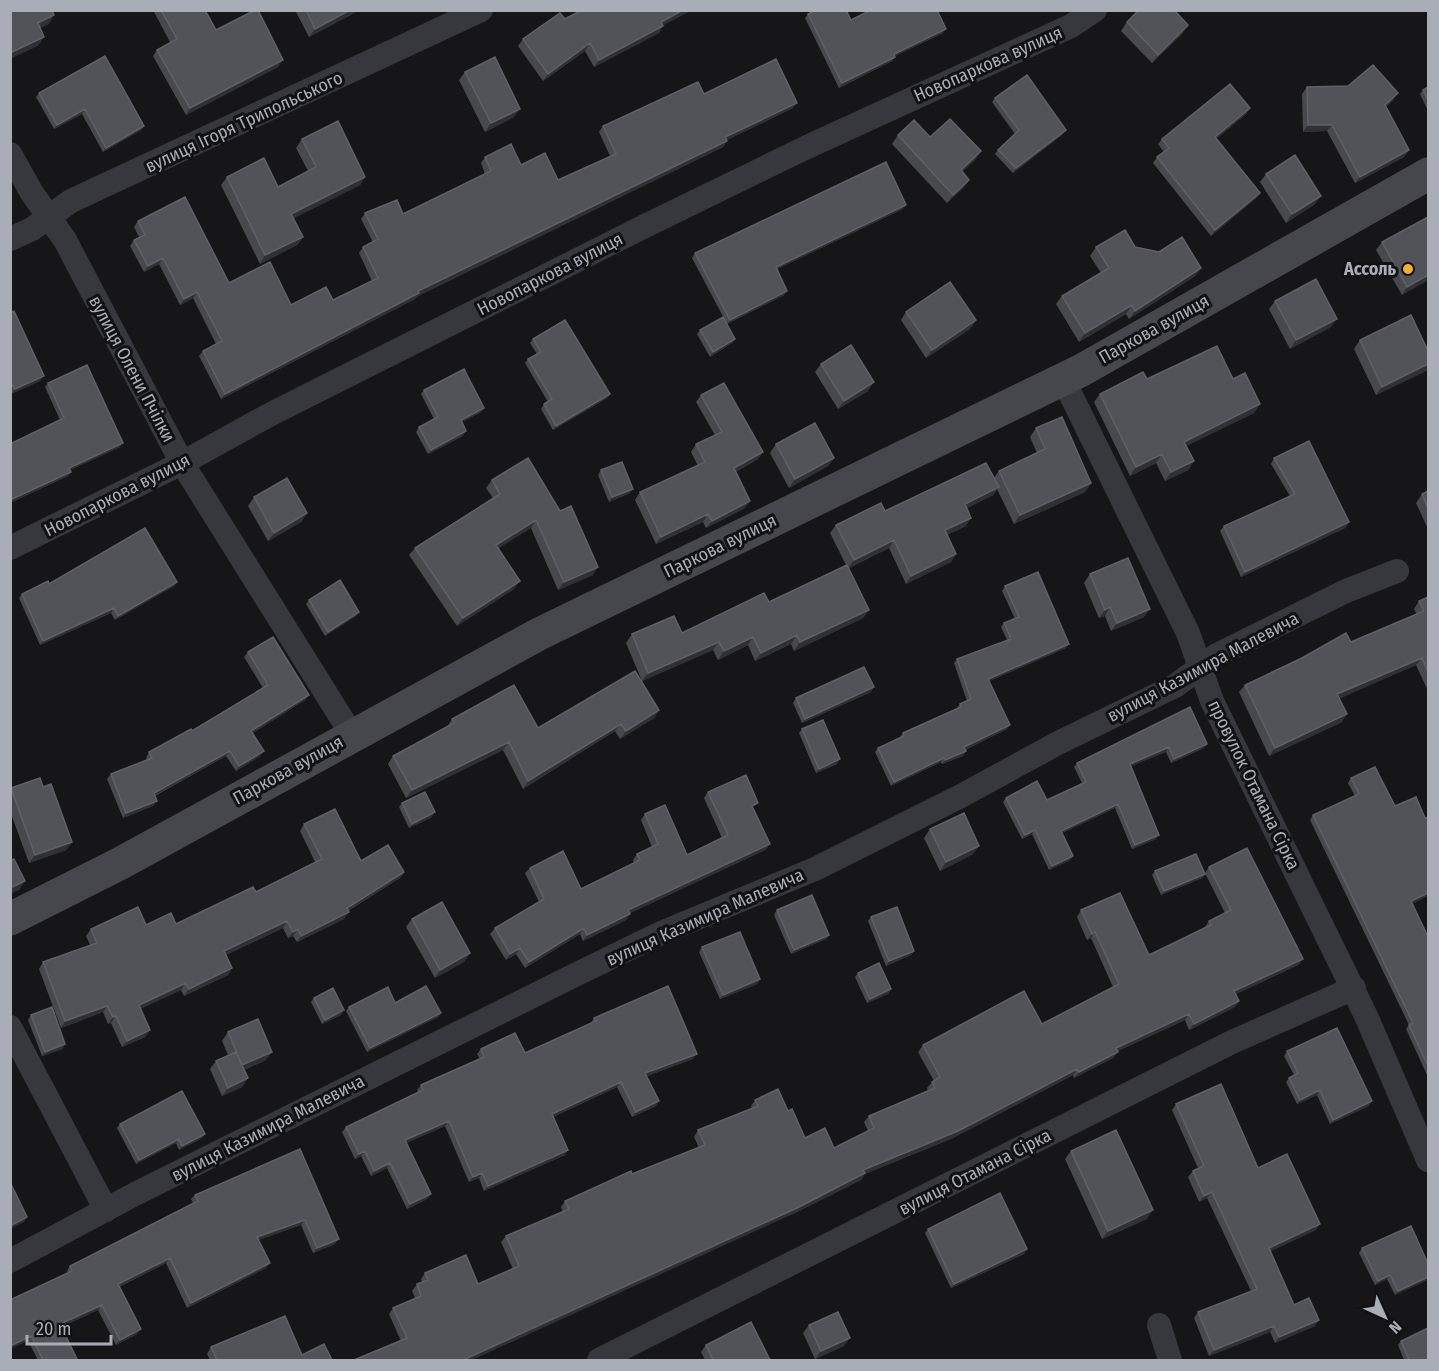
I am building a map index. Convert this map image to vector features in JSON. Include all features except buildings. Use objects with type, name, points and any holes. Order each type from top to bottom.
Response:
[{"type":"street","name":"вулиця Ігоря Трипольського","points":[[10,239],[71,201],[481,10]]},
{"type":"street","name":"Новопаркова вулиця","points":[[10,548],[182,464],[271,414],[645,226],[815,143],[1071,26],[1095,10]]},
{"type":"street","name":"вулиця Олени Пчілки","points":[[10,154],[48,217],[65,240],[182,464],[352,735]]},
{"type":"street","name":"Паркова вулиця","points":[[10,919],[121,863],[539,634],[1063,379],[1428,174]]},
{"type":"street","name":"провулок Отамана Сірка","points":[[1063,379],[1188,633],[1212,701],[1353,988],[1420,1115],[1428,1160]]},
{"type":"street","name":"вулиця Казимира Малевича","points":[[10,1261],[106,1210],[661,933],[814,869],[961,796],[1058,742],[1175,686],[1217,655],[1346,591],[1398,571]]},
{"type":"street","name":"вулиця Отамана Сірка","points":[[599,1360],[1262,1028],[1353,988]]},
{"type":"street","points":[[10,1027],[106,1210]]},
{"type":"street","points":[[1159,1325],[1170,1360]]},
{"type":"place","name":"Ассоль","points":[[1408,269]]}]
